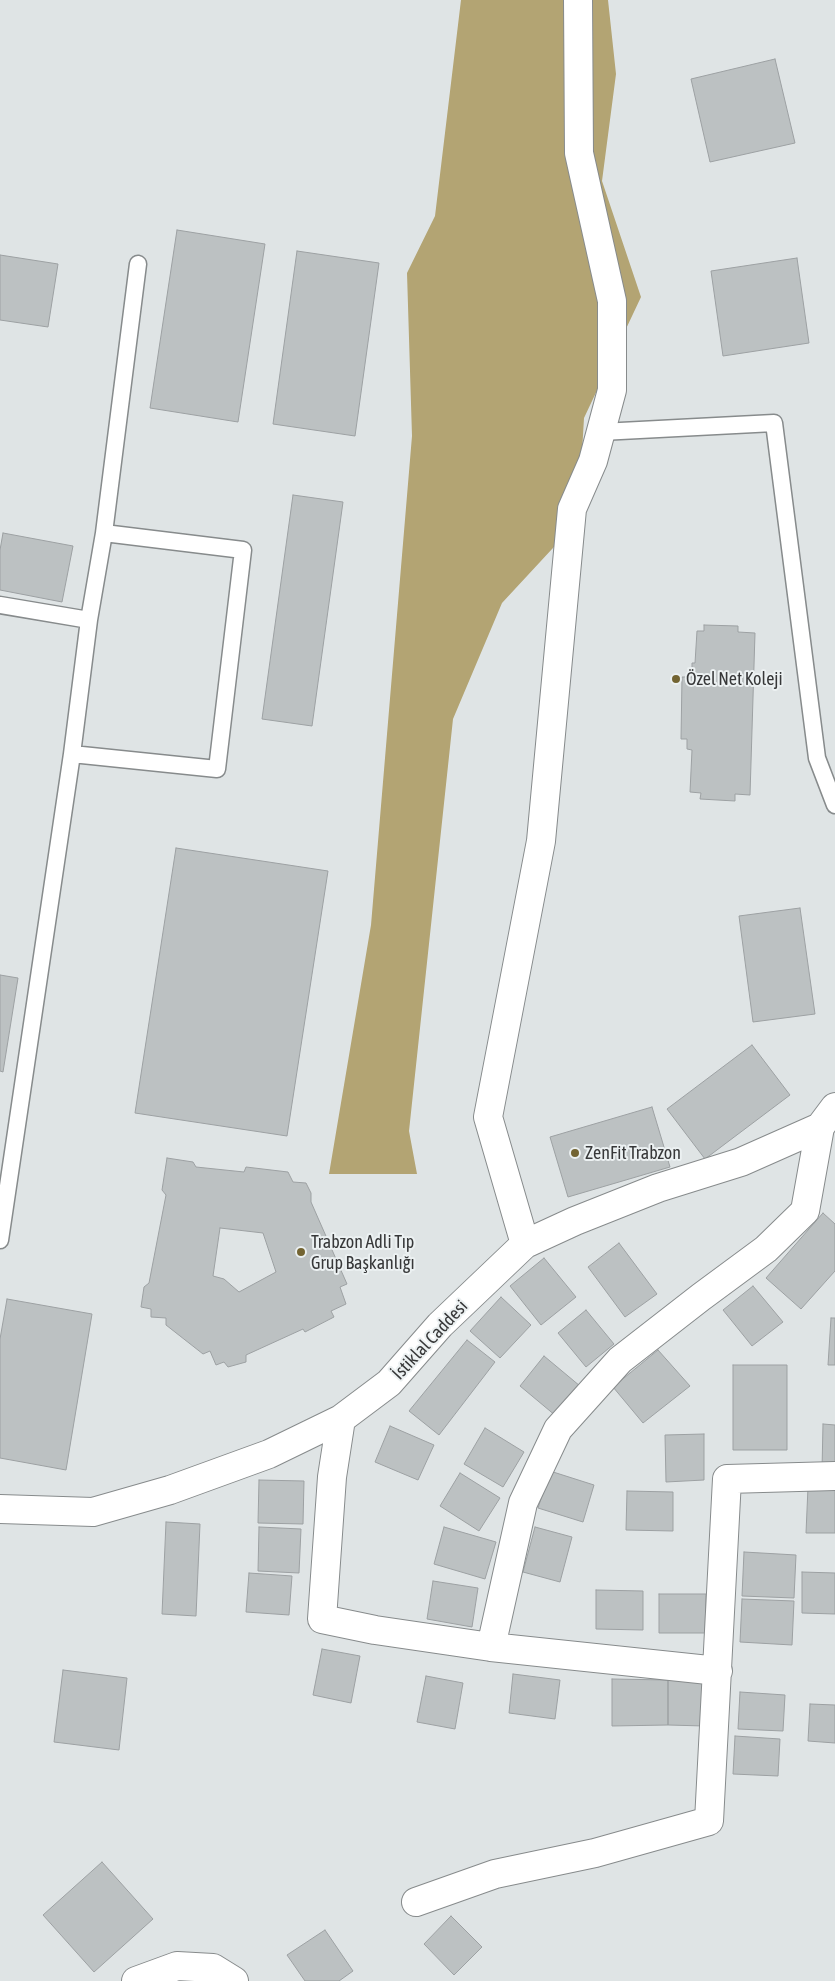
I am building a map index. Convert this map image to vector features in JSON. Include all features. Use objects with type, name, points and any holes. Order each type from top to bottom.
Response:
[{"type":"street","points":[[525,1244],[488,1117],[542,841],[572,509],[593,461],[612,390],[612,301],[579,154],[578,0]]},
{"type":"street","points":[[491,1647],[523,1503],[558,1429],[620,1360],[701,1297],[766,1250],[805,1211],[828,1117]]},
{"type":"street","name":"İstiklal Caddesi","points":[[0,1508],[93,1512],[170,1490],[270,1454],[341,1419],[389,1383],[440,1325],[525,1244],[574,1221],[649,1192],[741,1162],[828,1117]]},
{"type":"street","points":[[341,1419],[332,1477],[322,1619],[374,1630],[491,1647],[718,1671]]},
{"type":"street","points":[[416,1902],[495,1874],[595,1853],[709,1821],[727,1479],[835,1476]]},
{"type":"street","points":[[136,1981],[176,1966],[213,1968],[234,1981]]},
{"type":"lane","points":[[0,1240],[104,532],[138,264]]},
{"type":"lane","points":[[601,432],[774,423],[817,758],[835,805]]},
{"type":"lane","points":[[72,754],[217,769],[242,550],[104,532]]},
{"type":"lane","points":[[0,605],[90,620]]},
{"type":"shaded area","points":[[461,0],[608,0],[616,74],[602,181],[641,297],[584,418],[578,521],[502,603],[453,719],[409,1131],[417,1174],[329,1174],[371,925],[412,436],[407,273],[435,216]]},
{"type":"building","points":[[775,59],[795,143],[710,162],[691,79]]},
{"type":"building","points":[[177,230],[265,244],[238,422],[150,408]]},
{"type":"building","points":[[297,251],[379,263],[355,436],[273,424]]},
{"type":"building","points":[[0,255],[58,264],[48,327],[0,320]]},
{"type":"building","points":[[797,258],[809,343],[723,356],[711,271]]},
{"type":"building","points":[[293,495],[343,502],[312,726],[262,719]]},
{"type":"building","points":[[3,533],[73,546],[62,602],[0,590],[0,550]]},
{"type":"building","points":[[704,625],[738,626],[738,632],[755,633],[750,795],[735,794],[735,801],[700,799],[701,793],[690,792],[692,750],[687,749],[687,739],[681,739],[682,677],[692,677],[692,663],[695,663],[697,631],[704,631]]},
{"type":"building","points":[[176,848],[328,871],[287,1136],[135,1113]]},
{"type":"building","points":[[800,908],[815,1014],[753,1022],[739,916]]},
{"type":"building","points":[[0,975],[18,978],[3,1072],[0,1071]]},
{"type":"building","points":[[752,1045],[790,1095],[705,1159],[667,1109]]},
{"type":"building","points":[[652,1107],[670,1167],[568,1197],[550,1137]]},
{"type":"building","name":"Trabzon Adli Tıp Grup Başkanlığı","points":[[167,1158],[193,1162],[196,1167],[244,1172],[246,1167],[288,1172],[293,1182],[306,1183],[311,1193],[311,1202],[347,1284],[340,1287],[346,1304],[331,1311],[334,1317],[305,1332],[303,1329],[246,1355],[246,1362],[228,1367],[224,1362],[216,1365],[210,1351],[203,1354],[166,1325],[166,1318],[151,1317],[151,1309],[141,1307],[144,1287],[149,1283],[166,1195],[162,1190]],"holes":[[[220,1228],[263,1233],[276,1272],[239,1292],[224,1279],[213,1276]]]},
{"type":"building","points":[[823,1213],[835,1224],[835,1271],[801,1309],[766,1278]]},
{"type":"building","points":[[619,1243],[657,1294],[625,1317],[588,1267]]},
{"type":"building","points":[[544,1258],[576,1297],[541,1325],[510,1286]]},
{"type":"building","points":[[753,1286],[783,1322],[752,1346],[723,1310]]},
{"type":"building","points":[[501,1297],[531,1325],[500,1358],[470,1331]]},
{"type":"building","points":[[7,1299],[92,1314],[66,1470],[0,1458],[0,1339]]},
{"type":"building","points":[[586,1310],[614,1344],[586,1367],[558,1333]]},
{"type":"building","points":[[831,1318],[835,1318],[835,1365],[828,1365]]},
{"type":"building","points":[[467,1340],[495,1362],[439,1435],[409,1411]]},
{"type":"building","points":[[658,1350],[690,1386],[643,1423],[613,1387]]},
{"type":"building","points":[[544,1356],[580,1386],[556,1416],[520,1386]]},
{"type":"building","points":[[733,1365],[787,1365],[787,1450],[733,1450]]},
{"type":"building","points":[[823,1424],[835,1425],[835,1470],[822,1470]]},
{"type":"building","points":[[390,1426],[434,1445],[418,1480],[375,1462]]},
{"type":"building","points":[[485,1428],[524,1452],[503,1487],[464,1464]]},
{"type":"building","points":[[704,1434],[704,1480],[666,1482],[665,1435]]},
{"type":"building","points":[[550,1471],[594,1485],[583,1522],[538,1508]]},
{"type":"building","points":[[460,1473],[500,1498],[479,1531],[440,1506]]},
{"type":"building","points":[[259,1480],[304,1481],[303,1524],[258,1523]]},
{"type":"building","points":[[808,1487],[835,1488],[835,1533],[806,1533]]},
{"type":"building","points":[[627,1491],[673,1492],[673,1531],[626,1530]]},
{"type":"building","points":[[166,1522],[200,1524],[196,1616],[162,1614]]},
{"type":"building","points":[[259,1527],[301,1529],[299,1573],[258,1571]]},
{"type":"building","points":[[444,1527],[496,1542],[485,1579],[434,1564]]},
{"type":"building","points":[[535,1527],[572,1537],[560,1582],[523,1572]]},
{"type":"building","points":[[744,1552],[796,1555],[794,1598],[742,1596]]},
{"type":"building","points":[[802,1572],[835,1573],[835,1614],[802,1613]]},
{"type":"building","points":[[249,1573],[292,1576],[289,1615],[246,1612]]},
{"type":"building","points":[[433,1581],[478,1588],[472,1627],[427,1619]]},
{"type":"building","points":[[596,1590],[643,1591],[643,1630],[596,1629]]},
{"type":"building","points":[[659,1594],[706,1594],[705,1633],[659,1633]]},
{"type":"building","points":[[742,1599],[794,1601],[792,1645],[740,1642]]},
{"type":"building","points":[[322,1649],[360,1656],[351,1703],[313,1695]]},
{"type":"building","points":[[63,1670],[127,1678],[119,1750],[54,1742]]},
{"type":"building","points":[[513,1674],[560,1680],[555,1719],[509,1713]]},
{"type":"building","points":[[426,1676],[463,1683],[455,1729],[417,1722]]},
{"type":"building","points":[[612,1679],[668,1680],[668,1725],[612,1726]]},
{"type":"building","points":[[668,1680],[705,1680],[704,1726],[668,1725]]},
{"type":"building","points":[[740,1692],[785,1695],[783,1731],[738,1729]]},
{"type":"building","points":[[810,1704],[835,1705],[835,1743],[808,1741]]},
{"type":"building","points":[[735,1736],[780,1739],[778,1776],[733,1774]]},
{"type":"building","points":[[102,1862],[153,1919],[94,1972],[43,1915]]},
{"type":"building","points":[[451,1916],[482,1947],[454,1975],[424,1944]]},
{"type":"building","points":[[325,1930],[353,1971],[339,1981],[305,1981],[287,1955]]},
{"type":"place","name":"Özel Net Koleji","points":[[676,679]]},
{"type":"place","name":"ZenFit Trabzon","points":[[575,1153]]},
{"type":"place","name":"Trabzon Adli Tıp Grup Başkanlığı","points":[[301,1252]]}]
